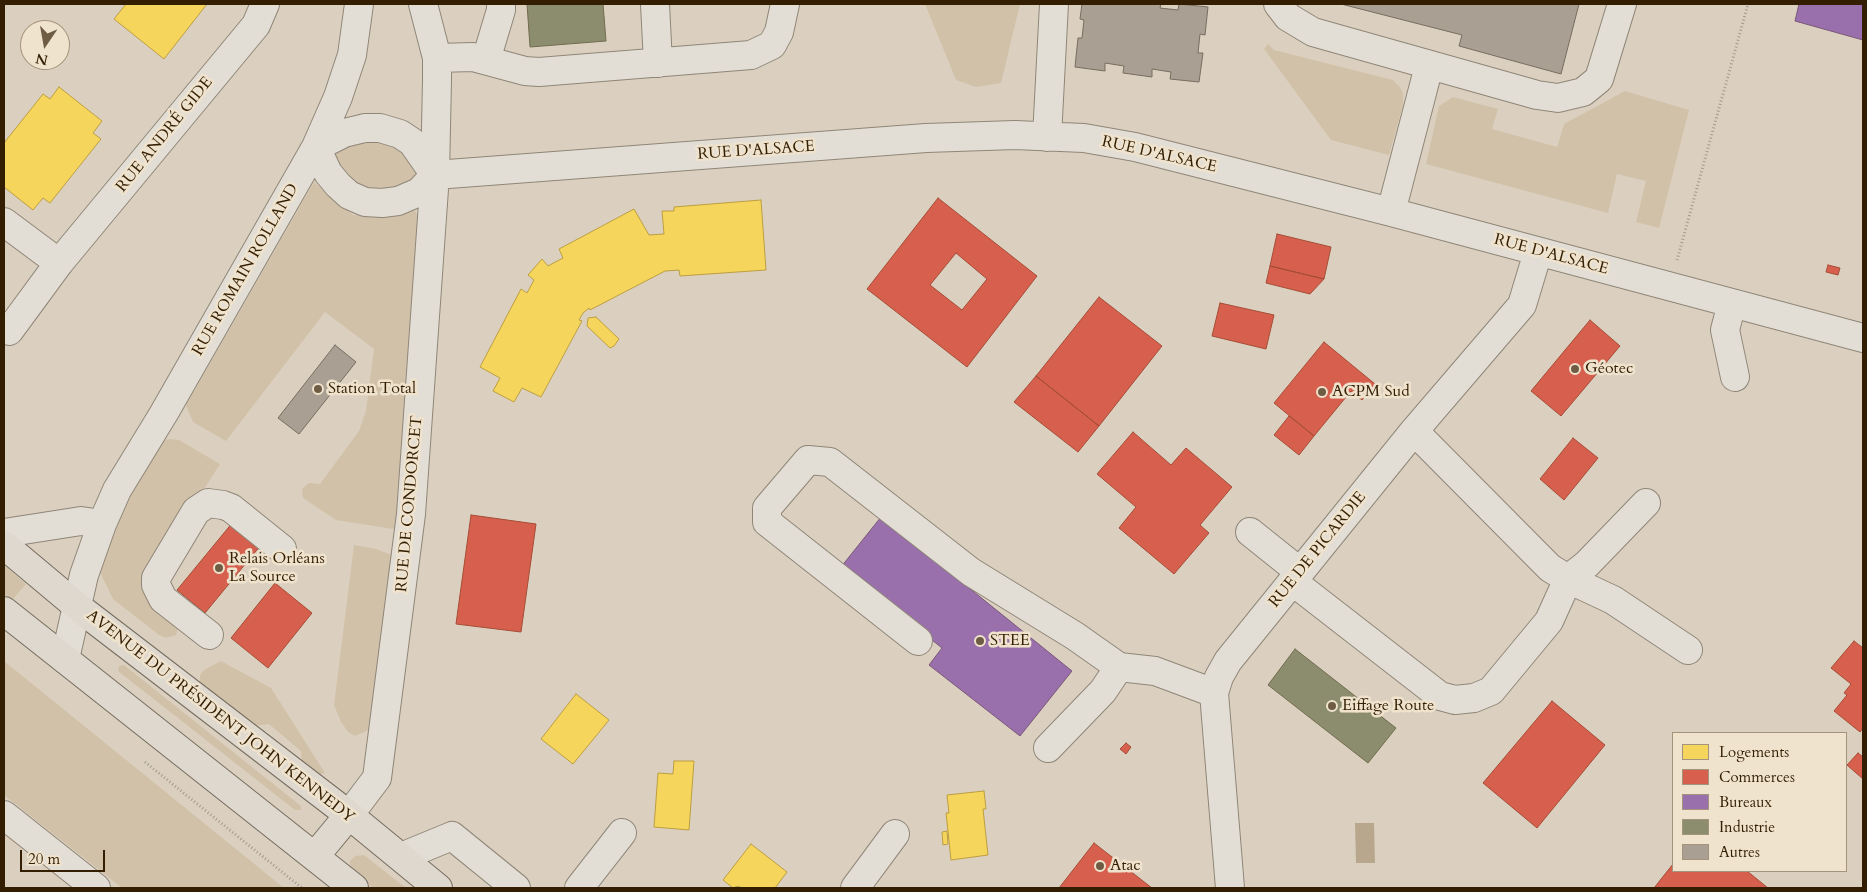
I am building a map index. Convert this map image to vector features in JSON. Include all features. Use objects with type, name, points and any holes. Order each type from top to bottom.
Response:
[{"type":"main road","name":"AVENUE DU PRÉSIDENT JOHN KENNEDY","points":[[4,544],[78,607],[349,815],[438,888]]},
{"type":"main road","points":[[4,612],[354,888]]},
{"type":"main road","points":[[314,856],[349,815]]},
{"type":"street","name":"RUE ANDRÉ GIDE","points":[[4,327],[9,331],[59,264],[256,25],[265,4]]},
{"type":"street","name":"RUE ROMAIN ROLLAND","points":[[66,659],[84,575],[102,524],[117,490],[164,413],[316,147],[338,97],[352,55],[359,4]]},
{"type":"street","name":"RUE DE CONDORCET","points":[[349,815],[378,778],[411,514],[434,175],[437,58],[423,4]]},
{"type":"street","points":[[486,60],[501,10],[501,4]]},
{"type":"street","points":[[654,4],[658,62]]},
{"type":"street","points":[[437,58],[473,57],[525,71],[539,72],[751,55],[772,45],[779,32],[785,4]]},
{"type":"street","points":[[1047,137],[1054,4]]},
{"type":"street","points":[[1278,4],[1288,17],[1313,32],[1429,66],[1537,95],[1558,98],[1583,92],[1599,79],[1622,4]]},
{"type":"street","points":[[1391,212],[1429,66]]},
{"type":"street","points":[[380,128],[400,134],[412,142],[434,175],[419,192],[398,201],[382,203],[365,202],[349,195],[338,185],[328,173],[316,147],[344,133],[380,128]]},
{"type":"street","name":"RUE D'ALSACE","points":[[434,175],[926,138],[1015,135],[1084,138],[1135,147],[1391,212],[1863,338]]},
{"type":"street","points":[[4,222],[59,264]]},
{"type":"street","name":"RUE DE PICARDIE","points":[[1230,888],[1214,693],[1218,677],[1228,661],[1414,431],[1522,305],[1538,252]]},
{"type":"street","points":[[1732,303],[1725,330],[1735,377]]},
{"type":"street","points":[[1414,431],[1550,568],[1568,579],[1614,600],[1688,650]]},
{"type":"street","points":[[918,641],[767,522],[767,508],[808,460],[830,462],[971,572],[1076,636],[1119,667],[1155,671],[1214,693]]},
{"type":"street","points":[[208,635],[163,599],[156,585],[156,578],[196,511],[208,503],[231,508],[282,549]]},
{"type":"street","points":[[1250,532],[1296,577],[1440,696],[1455,700],[1474,698],[1491,691],[1549,621],[1568,579],[1587,564],[1646,503]]},
{"type":"street","points":[[4,533],[81,521],[102,524]]},
{"type":"street","points":[[1048,748],[1104,691],[1119,667]]},
{"type":"street","points":[[4,815],[96,888]]},
{"type":"street","points":[[580,888],[622,833]]},
{"type":"street","points":[[855,888],[895,834]]},
{"type":"street","points":[[401,857],[452,836],[516,888]]},
{"type":"path","points":[[1670,287],[1748,4]]},
{"type":"path","points":[[139,757],[302,888]]},
{"type":"shaded area","points":[[925,4],[1020,4],[1001,83],[976,87],[956,80]]},
{"type":"shaded area","points":[[1268,44],[1274,50],[1393,80],[1403,93],[1403,105],[1389,155],[1331,140],[1264,49]]},
{"type":"shaded area","points":[[1625,91],[1689,110],[1659,228],[1636,222],[1646,181],[1617,174],[1608,213],[1426,164],[1439,106],[1453,97],[1498,109],[1492,129],[1557,147],[1564,124]]},
{"type":"shaded area","points":[[381,138],[397,146],[417,168],[417,175],[398,189],[370,191],[342,177],[333,153],[340,146]]},
{"type":"shaded area","points":[[314,182],[353,215],[383,217],[413,208],[422,222],[404,519],[393,529],[336,520],[303,498],[302,489],[309,483],[320,484],[359,431],[366,411],[374,349],[325,312],[226,441],[193,422],[186,405]]},
{"type":"shaded area","points":[[165,440],[179,440],[220,464],[152,571],[178,627],[176,635],[166,638],[159,635],[113,599],[99,570],[118,517],[160,445]]},
{"type":"shaded area","points":[[354,545],[376,549],[392,555],[397,562],[371,729],[355,736],[348,732],[341,722],[334,705]]},
{"type":"shaded area","points":[[4,565],[26,584],[12,600],[4,594]]},
{"type":"shaded area","points":[[4,661],[284,888],[122,888],[4,795]]},
{"type":"shaded area","points":[[221,661],[271,688],[325,773],[318,775],[302,765],[301,751],[269,724],[253,726],[200,686],[200,675],[204,670]]},
{"type":"shaded area","points":[[124,665],[301,806],[301,810],[295,810],[118,671],[119,666]]},
{"type":"shaded area","points":[[1355,823],[1374,823],[1375,863],[1356,863]]},
{"type":"shaded area","points":[[364,855],[406,888],[373,888],[350,871],[350,861],[355,856]]},
{"type":"building: Logements","points":[[126,4],[207,4],[164,59],[114,19]]},
{"type":"building: Logements","points":[[59,87],[102,121],[93,133],[101,139],[50,203],[43,198],[33,210],[4,187],[4,143],[43,94],[50,99]]},
{"type":"building: Logements","points":[[761,200],[766,270],[680,276],[679,270],[665,271],[590,310],[589,308],[583,313],[579,320],[582,321],[541,397],[522,388],[514,402],[493,391],[500,378],[480,367],[521,289],[527,293],[534,280],[528,275],[542,259],[548,266],[563,258],[559,249],[634,209],[649,235],[664,234],[662,211],[674,211],[674,207]]},
{"type":"building: Logements","points":[[596,317],[619,339],[614,346],[610,348],[587,326],[588,318]]},
{"type":"building: Logements","points":[[576,694],[609,720],[573,764],[541,739]]},
{"type":"building: Logements","points":[[674,761],[694,761],[689,830],[654,827],[658,773],[673,774]]},
{"type":"building: Logements","points":[[984,791],[986,809],[983,809],[988,855],[951,860],[946,813],[949,813],[947,795]]},
{"type":"building: Logements","points":[[947,831],[948,844],[943,845],[942,832]]},
{"type":"building: Logements","points":[[751,844],[787,872],[775,888],[742,888],[738,886],[733,888],[723,880]]},
{"type":"building: Commerces","points":[[938,198],[1037,276],[967,367],[867,289]],"holes":[[[956,253],[987,279],[962,310],[930,285]]]},
{"type":"building: Commerces","points":[[1277,234],[1331,247],[1324,279],[1270,266]]},
{"type":"building: Commerces","points":[[1828,265],[1840,268],[1838,275],[1826,272]]},
{"type":"building: Commerces","points":[[1270,266],[1324,279],[1310,294],[1266,283]]},
{"type":"building: Commerces","points":[[1099,297],[1162,346],[1099,426],[1036,376]]},
{"type":"building: Commerces","points":[[1220,303],[1274,315],[1266,349],[1212,336]]},
{"type":"building: Commerces","name":"Géotec","points":[[1590,320],[1620,346],[1561,416],[1531,391]]},
{"type":"building: Commerces","points":[[1324,342],[1375,384],[1362,400],[1351,391],[1314,436],[1274,403]]},
{"type":"building: Commerces","points":[[1036,376],[1099,426],[1078,452],[1014,402]]},
{"type":"building: Commerces","points":[[1289,416],[1314,436],[1299,455],[1274,435]]},
{"type":"building: Commerces","points":[[1133,432],[1171,465],[1186,448],[1232,487],[1200,525],[1209,533],[1174,574],[1119,528],[1136,507],[1097,474]]},
{"type":"building: Commerces","points":[[1573,438],[1598,458],[1564,500],[1540,479]]},
{"type":"building: Commerces","points":[[471,515],[536,524],[521,632],[456,624]]},
{"type":"building: Commerces","name":"Relais Orléans La Source","points":[[233,522],[261,545],[205,613],[177,590]]},
{"type":"building: Commerces","name":"Relais Orléans La Source","points":[[275,583],[312,613],[268,668],[231,638]]},
{"type":"building: Commerces","points":[[1854,641],[1863,648],[1863,728],[1860,732],[1834,711],[1847,695],[1844,693],[1851,684],[1831,668]]},
{"type":"building: Commerces","points":[[1552,701],[1605,745],[1537,828],[1483,783]]},
{"type":"building: Commerces","points":[[1126,743],[1131,747],[1126,754],[1120,749]]},
{"type":"building: Commerces","points":[[1858,753],[1863,757],[1863,779],[1847,765]]},
{"type":"building: Commerces","name":"Atac","points":[[1094,843],[1152,888],[1059,888]]},
{"type":"building: Commerces","points":[[1672,865],[1672,872],[1748,872],[1768,888],[1654,888]]},
{"type":"building: Bureaux","points":[[1799,4],[1863,4],[1863,40],[1795,21]]},
{"type":"building: Bureaux","points":[[881,517],[1072,671],[1020,736],[929,665],[942,648],[841,567]]},
{"type":"building: Industrie","points":[[527,4],[603,4],[606,41],[530,47]]},
{"type":"building: Industrie","name":"Eiffage Route","points":[[1295,649],[1396,728],[1368,763],[1268,685]]},
{"type":"building: Autres","points":[[1082,4],[1161,4],[1160,8],[1178,10],[1179,4],[1208,7],[1205,35],[1200,34],[1198,53],[1203,53],[1199,82],[1170,79],[1171,72],[1152,69],[1152,77],[1123,73],[1124,66],[1105,63],[1105,71],[1075,67],[1078,38],[1082,38],[1084,20],[1080,19]]},
{"type":"building: Autres","points":[[1341,4],[1579,4],[1561,74],[1459,46],[1462,35]]},
{"type":"building: Autres","name":"Station Total","points":[[335,345],[356,362],[299,434],[278,418]]},
{"type":"place","name":"Géotec","points":[[1575,369]]},
{"type":"place","name":"Station Total","points":[[318,389]]},
{"type":"place","name":"ACPM Sud","points":[[1322,392]]},
{"type":"place","name":"Relais Orléans La Source","points":[[219,568]]},
{"type":"place","name":"STEE","points":[[980,641]]},
{"type":"place","name":"Eiffage Route","points":[[1332,706]]},
{"type":"place","name":"Atac","points":[[1100,866]]}]
